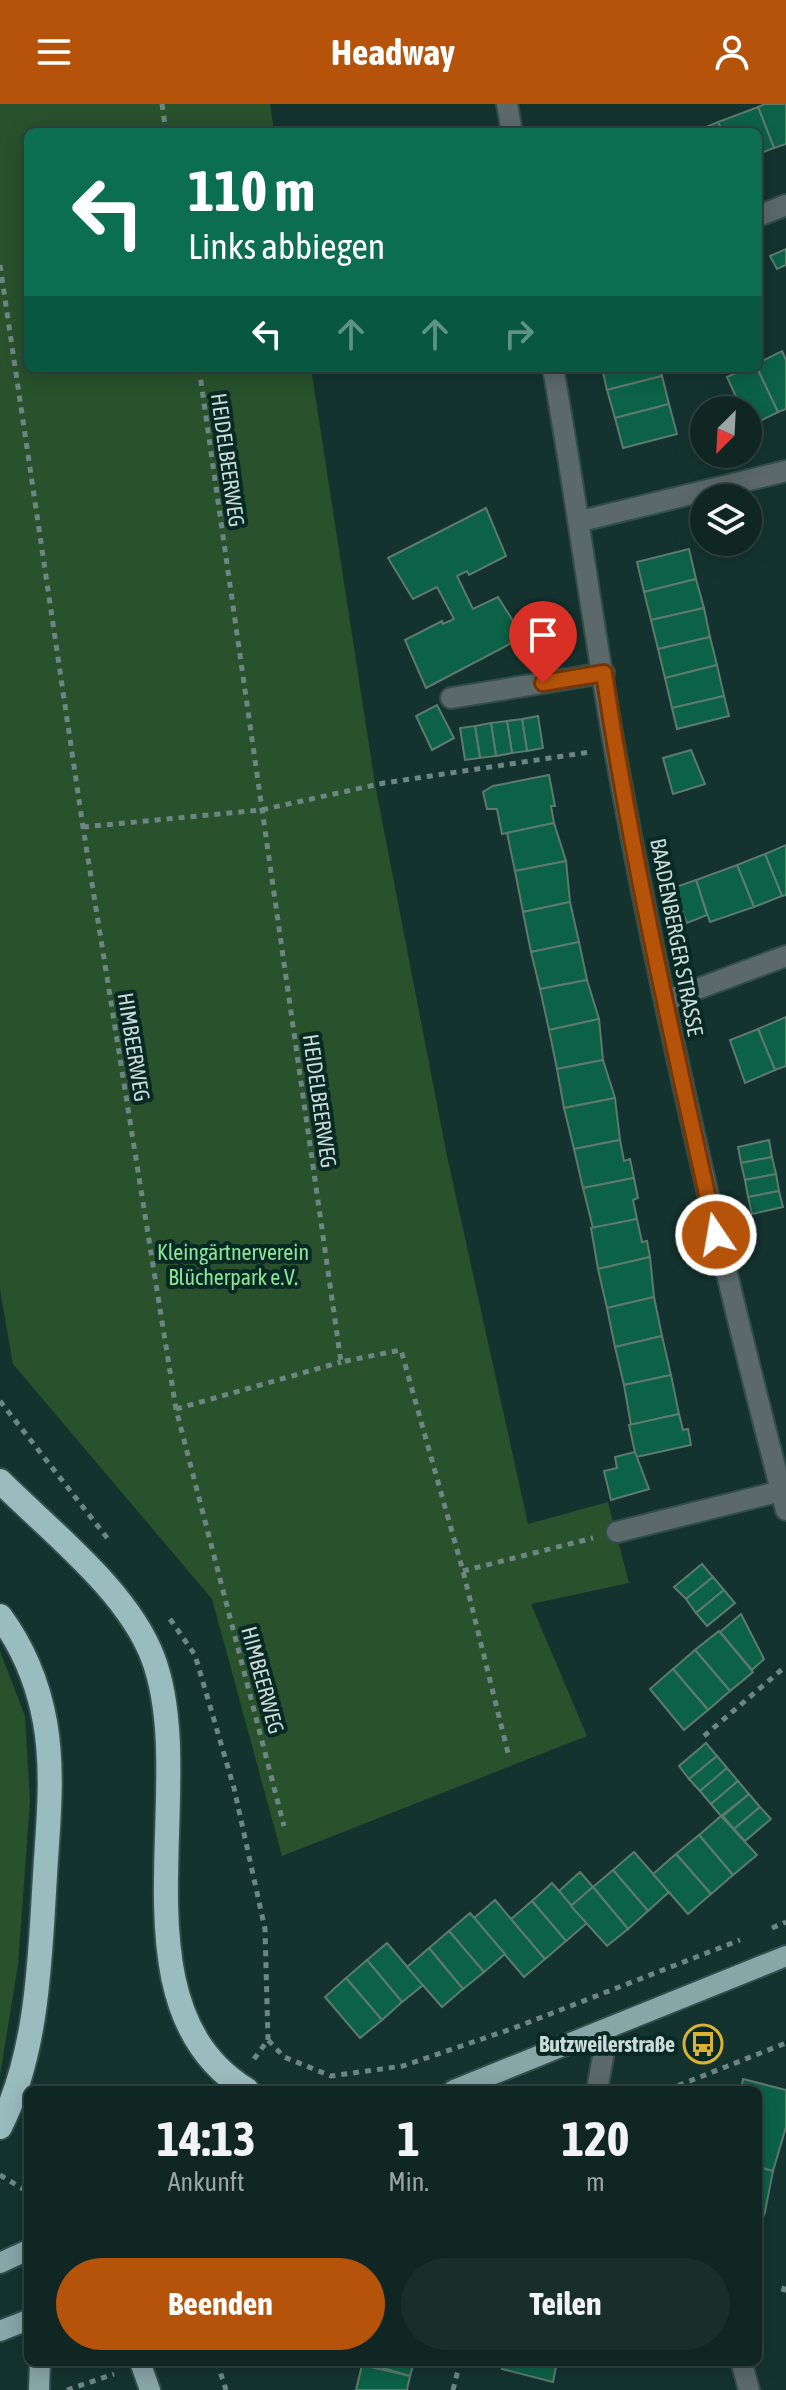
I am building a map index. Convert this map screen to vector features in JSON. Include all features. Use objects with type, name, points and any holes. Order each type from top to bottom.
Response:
[{"type":"highway","points":[[0,1481],[111,1591],[141,1633],[153,1658],[166,1709],[166,1903],[175,1987],[193,2036],[240,2086]]},
{"type":"highway","points":[[0,1616],[24,1655],[37,1691],[45,1724],[51,1788],[33,2006],[20,2074],[0,2127]]},
{"type":"main road","points":[[464,2086],[786,1956]]},
{"type":"main road","points":[[0,2263],[24,2252]]},
{"type":"main road","points":[[0,2331],[24,2322]]},
{"type":"main road","points":[[39,2390],[40,2366]]},
{"type":"main road","points":[[143,2366],[150,2390]]},
{"type":"street","points":[[507,104],[511,128]]},
{"type":"street","points":[[762,214],[786,205]]},
{"type":"street","name":"BAADENBERGER STRASSE","points":[[554,372],[581,521],[615,748],[665,1001],[716,1235],[780,1466],[784,1501]]},
{"type":"street","points":[[581,521],[786,471]]},
{"type":"street","points":[[451,698],[604,673]]},
{"type":"street","points":[[665,1001],[786,956]]},
{"type":"street","points":[[617,1532],[784,1501]]},
{"type":"street","points":[[597,2086],[608,2029]]},
{"type":"street","points":[[743,2366],[749,2390]]},
{"type":"path","points":[[162,104],[165,128]]},
{"type":"path","name":"HIMBEERWEG","points":[[0,265],[83,827],[176,1409],[284,1826]]},
{"type":"path","name":"HEIDELBEERWEG","points":[[200,372],[341,1362]]},
{"type":"path","points":[[83,827],[261,810],[384,783],[615,748]]},
{"type":"path","points":[[176,1409],[341,1362],[401,1350],[463,1571],[509,1757]]},
{"type":"path","points":[[463,1571],[617,1532]]},
{"type":"path","points":[[704,1736],[786,1666]]},
{"type":"path","points":[[757,1934],[786,1922]]},
{"type":"path","points":[[242,2086],[268,2040],[284,2057],[331,2076],[403,2066],[528,2023],[742,1940]]},
{"type":"path","points":[[677,2086],[786,2043]]},
{"type":"path","points":[[0,2175],[24,2190]]},
{"type":"path","points":[[783,2292],[786,2282]]},
{"type":"path","points":[[66,2390],[134,2366]]},
{"type":"path","points":[[218,2366],[226,2390]]},
{"type":"path","points":[[453,2390],[459,2366]]},
{"type":"green space","name":"Kleingärtnerverein Blücherpark e.V.","points":[[0,104],[270,104],[273,128],[24,128],[24,372],[312,372],[375,784],[447,1156],[528,1524],[608,1502],[629,1583],[531,1604],[587,1736],[282,1856],[212,1599],[13,1364],[0,1290]]},
{"type":"green space","points":[[0,1651],[25,1716],[30,1801],[18,1965],[0,2075]]},
{"type":"building","points":[[786,104],[786,144],[774,148],[758,107]]},
{"type":"building","points":[[758,107],[774,148],[762,152],[762,128],[720,128],[718,122]]},
{"type":"building","points":[[718,122],[720,128],[704,128]]},
{"type":"building","points":[[786,249],[786,265],[777,269],[770,256]]},
{"type":"building","points":[[782,351],[786,360],[786,409],[778,412],[759,372],[762,372],[762,361]]},
{"type":"building","points":[[603,372],[661,372],[662,376],[607,390]]},
{"type":"building","points":[[738,372],[759,372],[778,412],[762,420],[762,396],[736,396],[727,377]]},
{"type":"building","points":[[662,376],[669,404],[615,418],[607,390]]},
{"type":"building","points":[[669,404],[677,434],[623,448],[615,418]]},
{"type":"building","points":[[486,508],[506,556],[469,575],[467,571],[457,576],[473,609],[498,597],[523,637],[426,688],[405,640],[442,621],[443,624],[454,619],[437,587],[413,599],[388,558]]},
{"type":"building","points":[[689,549],[696,579],[644,592],[637,562]]},
{"type":"building","points":[[696,579],[704,608],[651,620],[644,592]]},
{"type":"building","points":[[704,608],[710,637],[658,649],[651,620]]},
{"type":"building","points":[[710,637],[717,665],[665,678],[658,649]]},
{"type":"building","points":[[717,665],[724,696],[672,708],[665,678]]},
{"type":"building","points":[[724,696],[729,716],[677,729],[672,708]]},
{"type":"building","points":[[437,705],[454,738],[432,750],[416,716]]},
{"type":"building","points":[[538,716],[543,748],[527,751],[522,719]]},
{"type":"building","points":[[522,719],[527,751],[512,753],[507,721]]},
{"type":"building","points":[[507,721],[512,753],[496,756],[491,723]]},
{"type":"building","points":[[491,723],[496,756],[480,758],[475,726]]},
{"type":"building","points":[[475,726],[480,758],[465,760],[460,728]]},
{"type":"building","points":[[691,750],[705,784],[673,794],[663,758]]},
{"type":"building","points":[[549,775],[555,806],[551,806],[554,823],[502,834],[497,809],[487,809],[483,792],[493,786]]},
{"type":"building","points":[[554,823],[566,861],[515,871],[507,833]]},
{"type":"building","points":[[786,845],[786,895],[782,896],[765,854]]},
{"type":"building","points":[[765,854],[782,896],[754,907],[737,865]]},
{"type":"building","points":[[566,861],[570,902],[523,912],[515,871]]},
{"type":"building","points":[[737,865],[754,907],[710,922],[696,880]]},
{"type":"building","points":[[696,880],[707,915],[687,923],[673,888]]},
{"type":"building","points":[[570,902],[579,942],[531,952],[523,912]]},
{"type":"building","points":[[579,942],[587,980],[540,989],[531,952]]},
{"type":"building","points":[[587,980],[599,1019],[549,1030],[540,989]]},
{"type":"building","points":[[786,1017],[786,1066],[775,1070],[758,1029]]},
{"type":"building","points":[[599,1019],[603,1060],[557,1069],[549,1030]]},
{"type":"building","points":[[758,1029],[775,1070],[745,1083],[730,1040]]},
{"type":"building","points":[[603,1060],[615,1098],[564,1108],[557,1069]]},
{"type":"building","points":[[615,1098],[620,1140],[574,1149],[564,1108]]},
{"type":"building","points":[[620,1140],[624,1161],[630,1159],[634,1178],[583,1188],[574,1149]]},
{"type":"building","points":[[769,1140],[772,1157],[741,1163],[738,1147]]},
{"type":"building","points":[[772,1157],[776,1174],[745,1180],[741,1163]]},
{"type":"building","points":[[776,1174],[779,1191],[748,1197],[745,1180]]},
{"type":"building","points":[[634,1178],[638,1198],[633,1200],[637,1219],[593,1228],[583,1188]]},
{"type":"building","points":[[779,1191],[783,1207],[752,1214],[748,1197]]},
{"type":"building","points":[[637,1219],[642,1242],[647,1241],[650,1257],[598,1269],[591,1228]]},
{"type":"building","points":[[650,1257],[654,1297],[607,1308],[598,1269]]},
{"type":"building","points":[[654,1297],[662,1336],[615,1347],[607,1308]]},
{"type":"building","points":[[662,1336],[671,1375],[624,1385],[615,1347]]},
{"type":"building","points":[[671,1375],[679,1414],[631,1425],[624,1385]]},
{"type":"building","points":[[679,1414],[683,1430],[688,1429],[691,1445],[636,1457],[629,1425]]},
{"type":"building","points":[[635,1452],[649,1489],[611,1500],[604,1471],[617,1468],[615,1457]]},
{"type":"building","points":[[702,1564],[713,1577],[686,1599],[674,1587]]},
{"type":"building","points":[[713,1577],[724,1590],[696,1613],[686,1599]]},
{"type":"building","points":[[724,1590],[735,1603],[707,1626],[696,1613]]},
{"type":"building","points":[[741,1614],[764,1659],[752,1670],[720,1632]]},
{"type":"building","points":[[719,1631],[753,1672],[730,1691],[695,1650]]},
{"type":"building","points":[[695,1650],[730,1691],[708,1710],[673,1669]]},
{"type":"building","points":[[673,1669],[708,1710],[684,1730],[650,1689]]},
{"type":"building","points":[[706,1743],[717,1756],[689,1779],[679,1766]]},
{"type":"building","points":[[717,1756],[727,1768],[700,1791],[689,1779]]},
{"type":"building","points":[[727,1768],[738,1781],[711,1804],[700,1791]]},
{"type":"building","points":[[738,1781],[749,1794],[721,1816],[711,1804]]},
{"type":"building","points":[[749,1794],[760,1807],[734,1829],[723,1816]]},
{"type":"building","points":[[760,1807],[771,1819],[745,1841],[734,1829]]},
{"type":"building","points":[[721,1816],[757,1855],[733,1875],[699,1835]]},
{"type":"building","points":[[699,1835],[733,1875],[711,1894],[676,1854]]},
{"type":"building","points":[[634,1852],[669,1892],[648,1911],[613,1870]]},
{"type":"building","points":[[676,1854],[711,1894],[688,1914],[653,1874]]},
{"type":"building","points":[[613,1870],[648,1911],[628,1929],[593,1887]]},
{"type":"building","points":[[580,1872],[593,1887],[571,1906],[559,1891]]},
{"type":"building","points":[[552,1883],[587,1923],[566,1941],[532,1901]]},
{"type":"building","points":[[593,1887],[628,1929],[607,1946],[571,1906]]},
{"type":"building","points":[[495,1900],[545,1959],[524,1977],[474,1918]]},
{"type":"building","points":[[532,1901],[566,1941],[545,1959],[511,1919]]},
{"type":"building","points":[[470,1913],[505,1954],[484,1972],[449,1931]]},
{"type":"building","points":[[449,1931],[484,1972],[463,1989],[429,1948]]},
{"type":"building","points":[[387,1943],[423,1985],[402,2002],[367,1960]]},
{"type":"building","points":[[429,1948],[463,1989],[442,2007],[407,1967]]},
{"type":"building","points":[[367,1960],[402,2002],[382,2020],[346,1978]]},
{"type":"building","points":[[346,1978],[382,2020],[360,2038],[325,1997]]},
{"type":"building","points":[[743,2079],[786,2090],[786,2127],[773,2171],[762,2168],[762,2086],[742,2086]]},
{"type":"building","points":[[762,2168],[773,2171],[762,2220]]},
{"type":"building","points":[[362,2366],[410,2376],[407,2390],[356,2390]]},
{"type":"building","points":[[376,2366],[413,2366],[410,2376]]},
{"type":"building","points":[[503,2366],[556,2366],[553,2382],[502,2369]]},
{"type":"place","name":"Butzweilerstraße","points":[[703,2044]]},
{"type":"route","points":[[543,683],[604,673],[615,748],[665,1001],[716,1235]]}]
